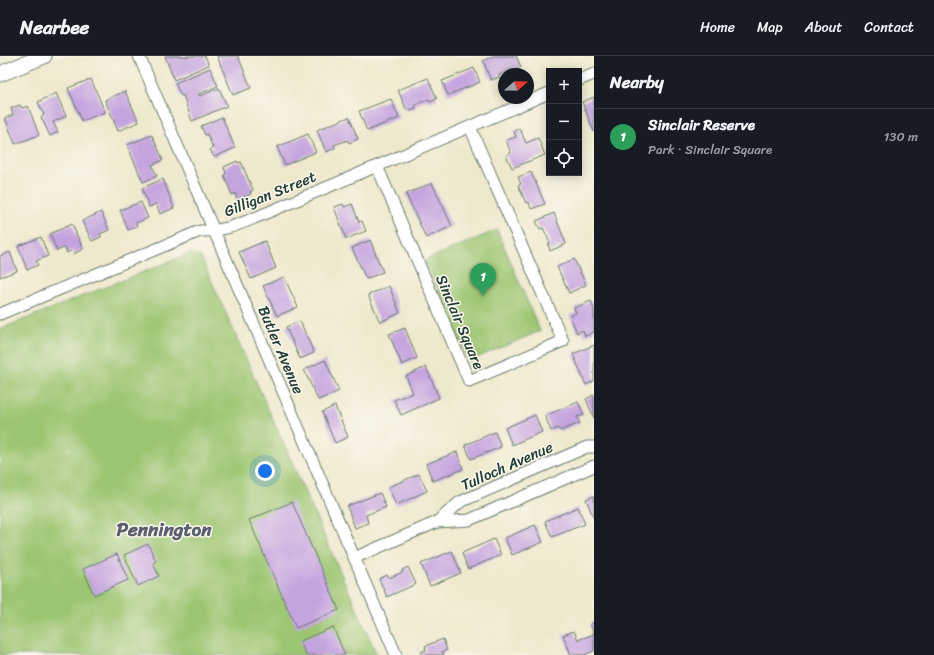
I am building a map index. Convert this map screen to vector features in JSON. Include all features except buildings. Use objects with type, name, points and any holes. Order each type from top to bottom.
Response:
[{"type":"main road","points":[[0,74],[44,56]]},
{"type":"street","name":"Butler Avenue","points":[[139,56],[396,655]]},
{"type":"street","points":[[582,79],[594,74]]},
{"type":"street","name":"Gilligan Street","points":[[0,314],[200,231],[214,232],[223,230],[257,217],[546,94]]},
{"type":"street","name":"Sinclair Square","points":[[377,166],[470,381],[562,341],[470,127]]},
{"type":"street","name":"Tulloch Avenue","points":[[354,558],[437,522],[460,502],[586,447],[594,447]]},
{"type":"street","name":"Tulloch Avenue","points":[[437,522],[469,520],[594,466]]},
{"type":"green space","points":[[497,230],[540,331],[469,361],[425,260]]},
{"type":"green space","points":[[191,253],[201,257],[377,655],[0,655],[0,329]]},
{"type":"place","name":"Sinclair Reserve","points":[[483,296]]},
{"type":"district","name":"Pennington","points":[[164,529]]}]
